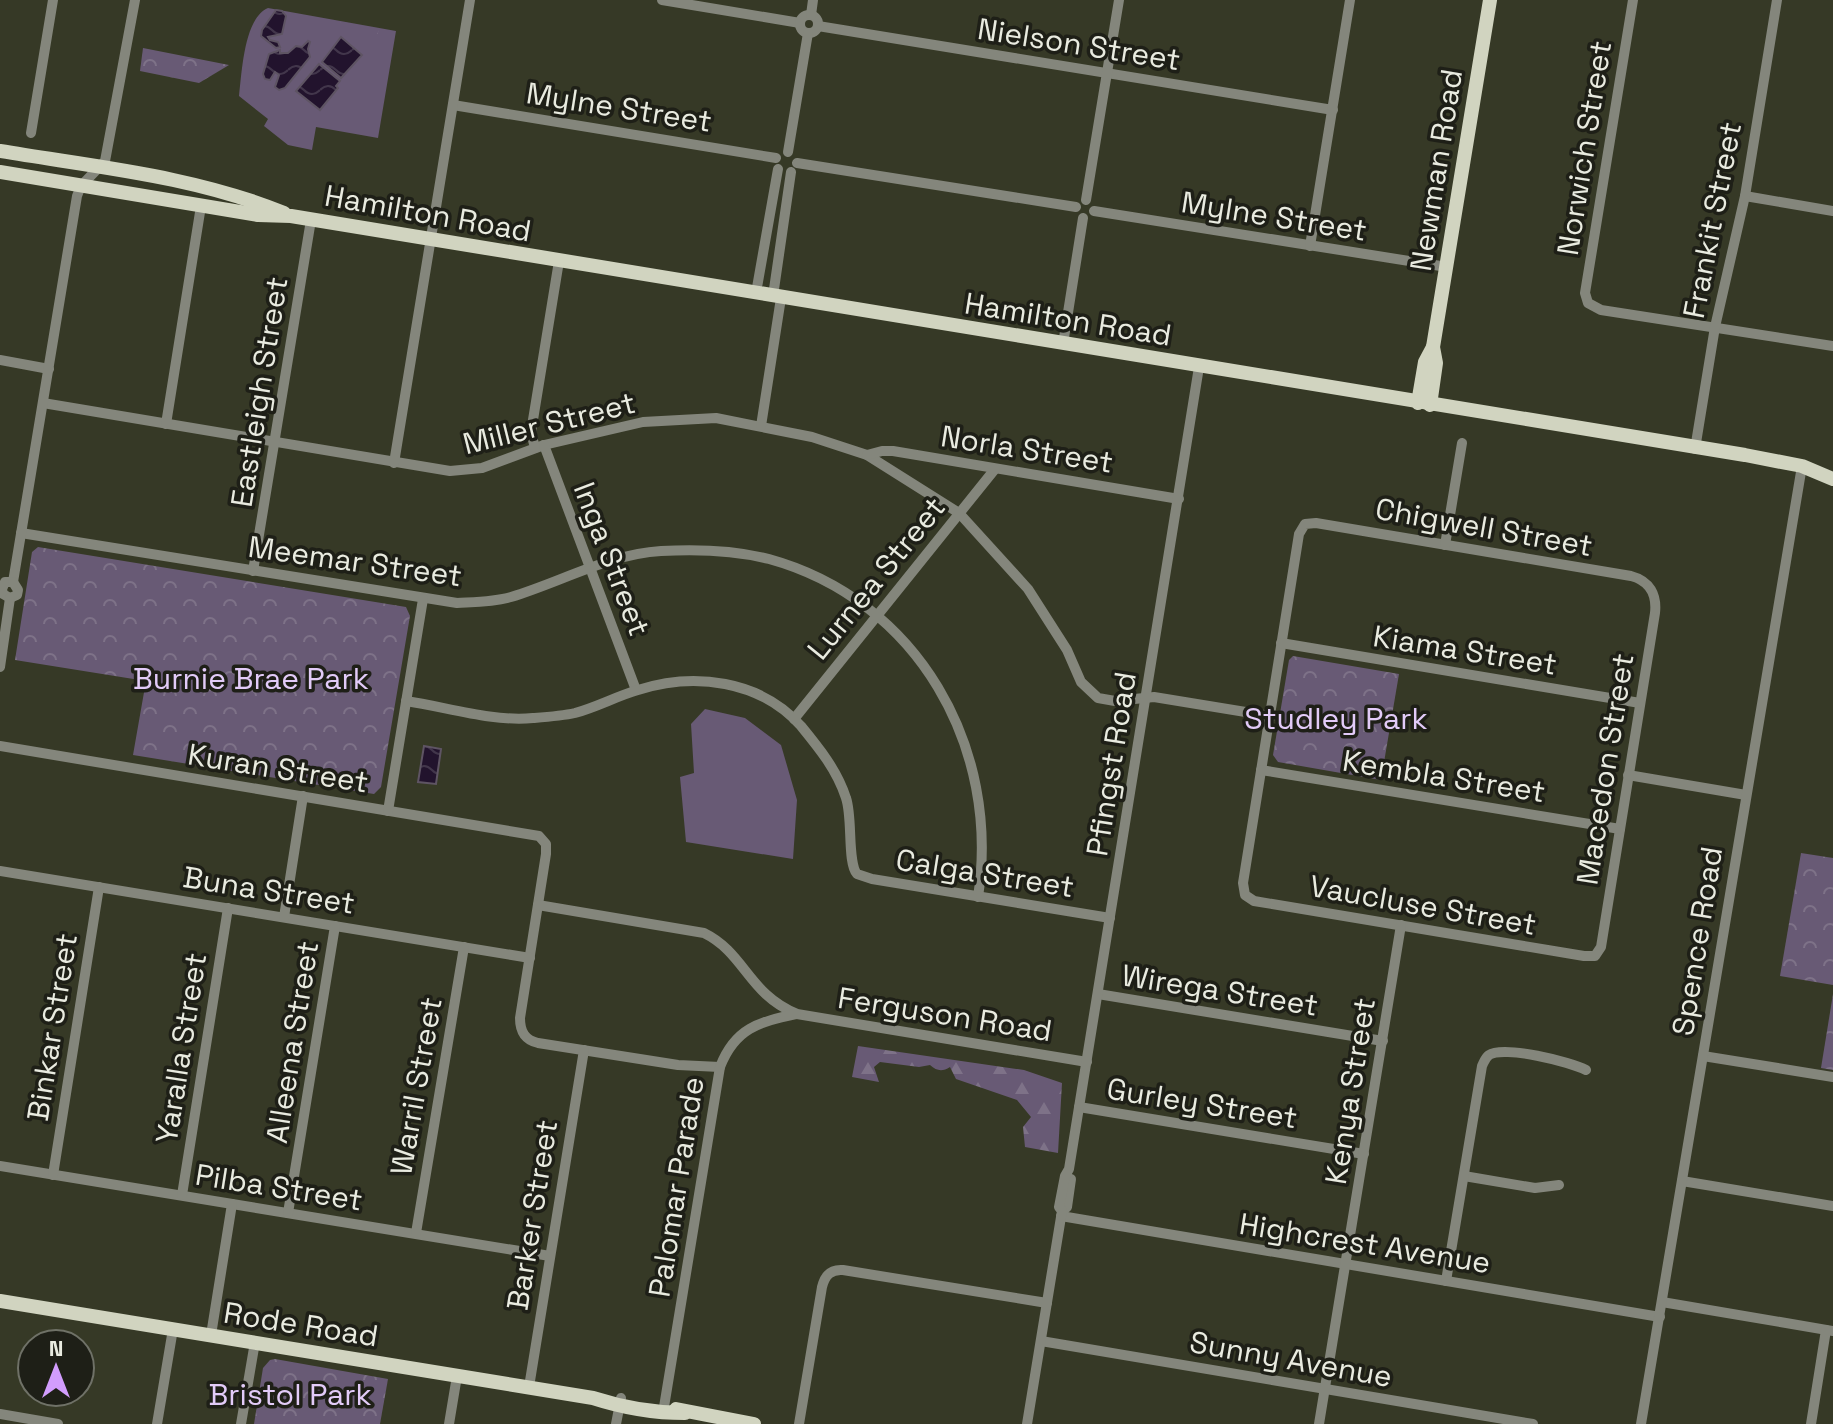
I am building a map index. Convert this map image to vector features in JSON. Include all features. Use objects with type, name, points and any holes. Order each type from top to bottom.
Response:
[{"type":"main road","name":"Newman Road","points":[[1424,404],[1425,362],[1433,347],[1490,0]]},
{"type":"main road","name":"Hamilton Road","points":[[0,151],[192,183],[291,216]]},
{"type":"main road","name":"Hamilton Road","points":[[0,172],[258,215],[291,216],[1802,466],[1833,479]]},
{"type":"main road","name":"Rode Road","points":[[0,1301],[754,1424]]},
{"type":"street","points":[[31,133],[53,0]]},
{"type":"street","points":[[10,598],[17,595],[18,590],[13,582],[81,186],[101,168],[106,157],[135,0]]},
{"type":"street","points":[[394,463],[470,0]]},
{"type":"street","points":[[662,0],[800,23]]},
{"type":"street","points":[[811,15],[813,0]]},
{"type":"street","points":[[1086,200],[1119,0]]},
{"type":"street","points":[[1310,246],[1350,0]]},
{"type":"street","name":"Norwich Street","points":[[1633,0],[1585,293],[1588,303],[1601,310],[1715,327]]},
{"type":"street","name":"Frankit Street","points":[[1695,449],[1715,327],[1745,196],[1777,0]]},
{"type":"street","points":[[811,15],[816,18],[818,26],[813,33],[802,31],[800,23],[811,15]]},
{"type":"street","name":"Nielson Street","points":[[818,26],[1333,110]]},
{"type":"street","points":[[788,152],[808,33]]},
{"type":"street","name":"Mylne Street","points":[[453,105],[777,164]]},
{"type":"street","points":[[756,293],[777,164],[781,153],[788,152],[794,156],[794,167],[761,426]]},
{"type":"street","points":[[777,164],[782,172],[794,167],[1076,207]]},
{"type":"street","points":[[1745,196],[1833,211]]},
{"type":"street","points":[[1086,200],[1094,211],[1091,216],[1083,218],[1078,215],[1076,207],[1086,200]]},
{"type":"street","points":[[166,424],[201,206]]},
{"type":"street","name":"Mylne Street","points":[[1094,211],[1447,267]]},
{"type":"street","points":[[1063,344],[1083,218]]},
{"type":"street","name":"Eastleigh Street","points":[[253,571],[311,220]]},
{"type":"street","points":[[540,447],[531,432],[559,261]]},
{"type":"street","points":[[1715,327],[1833,346]]},
{"type":"street","points":[[0,360],[49,369]]},
{"type":"street","name":"Pfingst Road","points":[[1027,1424],[1062,1214],[1067,1207],[1071,1177],[1069,1169],[1199,367]]},
{"type":"street","name":"Miller Street","points":[[43,403],[450,471],[475,470],[540,447],[643,422],[716,418],[812,437],[867,455],[959,513],[1028,589],[1067,650],[1081,682],[1089,692],[1109,701],[1154,697],[1270,716]]},
{"type":"street","points":[[1445,545],[1462,443]]},
{"type":"street","name":"Inga Street","points":[[540,447],[636,690]]},
{"type":"street","name":"Norla Street","points":[[867,455],[888,451],[1179,499]]},
{"type":"street","name":"Spence Road","points":[[1641,1424],[1802,466]]},
{"type":"street","name":"Lurnea Street","points":[[794,719],[995,469]]},
{"type":"street","name":"Chigwell Street","points":[[1281,643],[1299,534],[1305,524],[1316,523],[1631,576],[1644,580],[1651,589]]},
{"type":"street","name":"Meemar Street","points":[[21,533],[457,603],[509,598],[590,568],[657,551],[714,550],[769,559],[820,579],[876,616],[914,653],[953,711],[976,776],[983,823],[978,897]]},
{"type":"street","points":[[10,598],[1,589],[5,582],[13,582]]},
{"type":"street","name":"Macedon Street","points":[[1595,956],[1601,947],[1656,606],[1651,589]]},
{"type":"street","points":[[0,667],[10,598]]},
{"type":"street","points":[[388,811],[423,599]]},
{"type":"street","points":[[1261,770],[1281,643]]},
{"type":"street","name":"Kiama Street","points":[[1281,643],[1640,703]]},
{"type":"street","points":[[406,701],[520,719],[572,714],[636,690],[674,682],[724,684],[763,697],[794,719]]},
{"type":"street","name":"Calga Street","points":[[794,719],[818,746],[847,799],[854,872],[865,878],[1110,918]]},
{"type":"street","name":"Kuran Street","points":[[0,746],[534,834],[545,842],[546,862],[538,905]]},
{"type":"street","name":"Kembla Street","points":[[1261,770],[1620,829]]},
{"type":"street","name":"Vaucluse Street","points":[[1261,770],[1243,883],[1245,895],[1254,901],[1595,956]]},
{"type":"street","points":[[1628,775],[1746,795]]},
{"type":"street","points":[[284,917],[303,796]]},
{"type":"street","name":"Buna Street","points":[[0,871],[530,958]]},
{"type":"street","name":"Binkar Street","points":[[53,1175],[99,887]]},
{"type":"street","points":[[720,1067],[678,1065],[534,1042],[523,1033],[520,1018],[538,905],[704,933],[727,948],[762,993],[780,1007],[797,1014]]},
{"type":"street","name":"Yaralla Street","points":[[182,1195],[228,908]]},
{"type":"street","name":"Kenya Street","points":[[1319,1424],[1401,925]]},
{"type":"street","name":"Alleena Street","points":[[288,1213],[335,926]]},
{"type":"street","name":"Warril Street","points":[[416,1233],[464,947]]},
{"type":"street","name":"Wirega Street","points":[[1098,994],[1383,1041]]},
{"type":"street","name":"Ferguson Road","points":[[797,1014],[1087,1062]]},
{"type":"street","name":"Palomar Parade","points":[[663,1409],[720,1067],[732,1043],[748,1030],[767,1020],[797,1014]]},
{"type":"street","name":"Barker Street","points":[[529,1387],[584,1050]]},
{"type":"street","points":[[1446,1281],[1487,1050],[1570,1062],[1586,1070]]},
{"type":"street","points":[[1703,1056],[1833,1077]]},
{"type":"street","name":"Gurley Street","points":[[1079,1107],[1364,1154]]},
{"type":"street","name":"Pilba Street","points":[[0,1166],[550,1256]]},
{"type":"street","points":[[1464,1176],[1535,1188],[1559,1185]]},
{"type":"street","points":[[1682,1181],[1833,1206]]},
{"type":"street","points":[[211,1335],[232,1204]]},
{"type":"street","name":"Highcrest Avenue","points":[[1062,1214],[1660,1317]]},
{"type":"street","points":[[799,1424],[822,1287],[825,1277],[831,1272],[843,1270],[1047,1303]]},
{"type":"street","points":[[1662,1302],[1830,1331],[1811,1424]]},
{"type":"street","points":[[157,1424],[173,1329]]},
{"type":"street","name":"Sunny Avenue","points":[[1041,1341],[1533,1424]]},
{"type":"street","points":[[241,1424],[255,1342]]},
{"type":"street","points":[[449,1424],[457,1376]]},
{"type":"street","points":[[616,1424],[620,1402]]},
{"type":"street","points":[[0,1414],[58,1424]]},
{"type":"green space","points":[[268,8],[396,31],[378,138],[316,127],[312,150],[288,145],[264,126],[268,119],[239,96],[249,34],[260,14]]},
{"type":"green space","points":[[340,22],[379,29],[375,43],[356,29],[352,34]]},
{"type":"green space","points":[[143,48],[229,65],[199,83],[140,71]]},
{"type":"green space","name":"Burnie Brae Park","points":[[38,547],[406,607],[410,616],[381,787],[374,794],[133,755],[146,681],[15,660],[32,552]]},
{"type":"green space","name":"Studley Park","points":[[1293,656],[1399,674],[1381,780],[1278,762],[1273,755],[1289,660]]},
{"type":"green space","points":[[705,709],[745,718],[781,745],[797,800],[793,859],[686,842],[680,777],[694,773],[691,724]]},
{"type":"green space","points":[[1801,853],[1833,858],[1833,985],[1780,976]]},
{"type":"green space","points":[[1833,994],[1833,1070],[1821,1068]]},
{"type":"green space","points":[[858,1046],[1024,1070],[1062,1083],[1058,1153],[1025,1147],[1023,1127],[1031,1117],[1017,1100],[956,1079],[950,1067],[940,1070],[930,1065],[919,1067],[880,1062],[874,1067],[879,1082],[852,1077]]},
{"type":"green space","name":"Bristol Park","points":[[275,1359],[388,1379],[380,1424],[254,1424],[263,1368]]},
{"type":"water","points":[[276,10],[286,16],[282,34],[268,37],[278,42],[280,47],[276,48],[261,36]]},
{"type":"water","points":[[341,37],[362,55],[341,78],[322,62]]},
{"type":"water","points":[[308,41],[310,57],[285,88],[279,90],[275,87],[279,75],[275,72],[270,80],[265,79],[263,74],[269,54],[280,50],[280,53],[288,53]]},
{"type":"water","points":[[319,64],[340,81],[320,110],[296,91]]},
{"type":"water","points":[[424,746],[441,749],[436,784],[418,782]]}]
